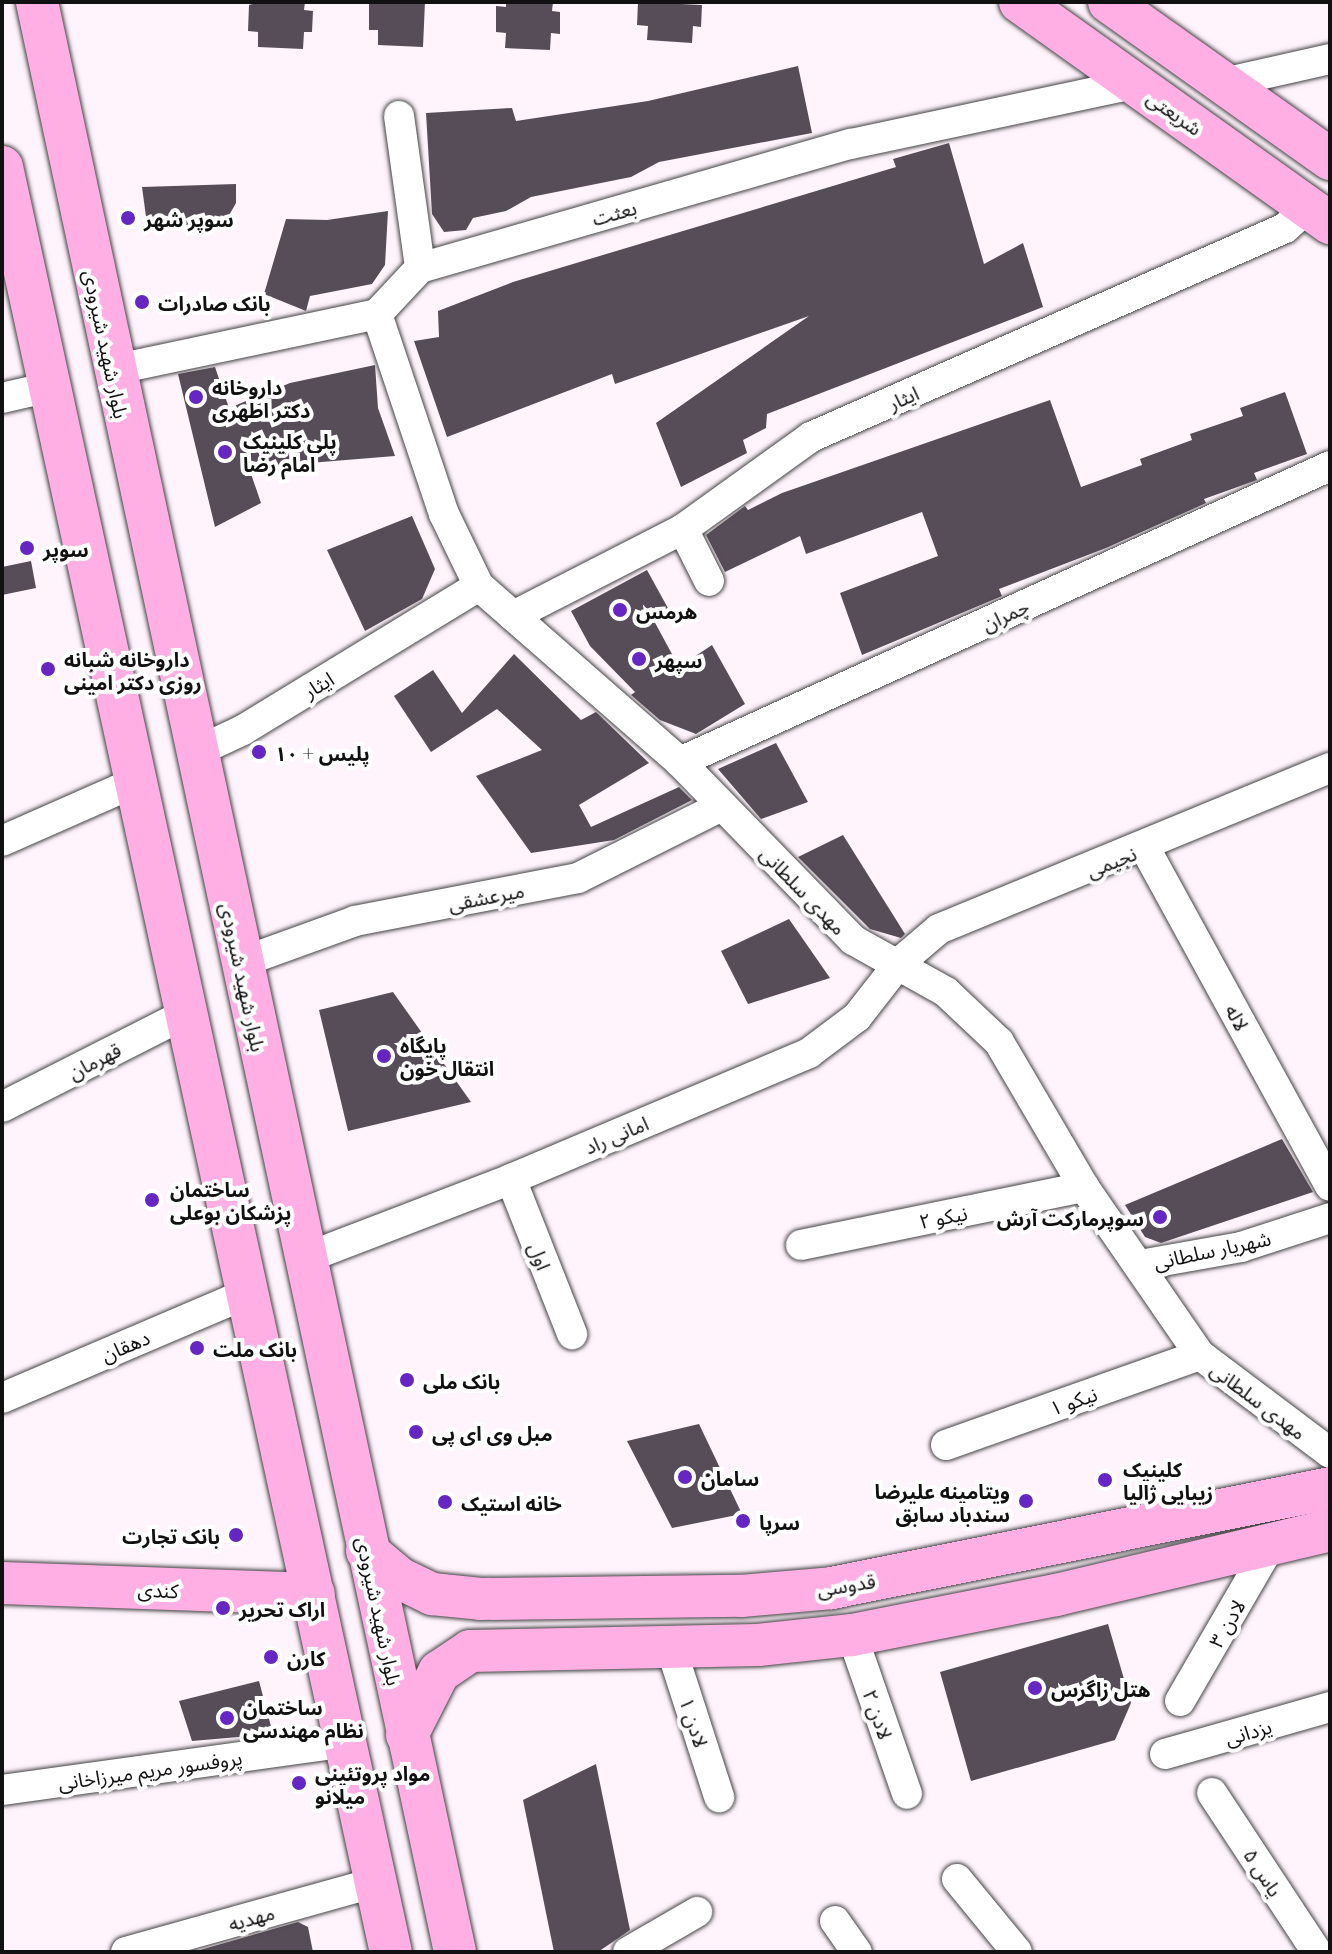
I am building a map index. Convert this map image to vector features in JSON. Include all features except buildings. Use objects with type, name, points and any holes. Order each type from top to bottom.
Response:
[{"type":"main road","name":"بلوار شهید شیرودی","points":[[37,2],[112,370],[455,1952]]},
{"type":"main road","name":"شریعتی","points":[[1020,2],[1319,215]]},
{"type":"main road","points":[[1109,2],[1330,159]]},
{"type":"main road","points":[[2,167],[391,1952]]},
{"type":"main road","name":"قدوسی","points":[[367,1551],[424,1592],[481,1599],[741,1596],[832,1588],[1330,1488]]},
{"type":"main road","points":[[481,1599],[461,1605],[447,1625],[456,1645],[470,1651],[671,1648],[852,1635],[1056,1595],[1330,1530]]},
{"type":"main road","name":"کندی","points":[[2,1583],[314,1594]]},
{"type":"main road","points":[[407,1735],[439,1672],[470,1651]]},
{"type":"street","points":[[1223,83],[1330,59]]},
{"type":"street","name":"بعثت","points":[[420,268],[851,144],[1134,84]]},
{"type":"street","points":[[112,370],[377,314],[420,268],[399,116]]},
{"type":"street","name":"ایثار","points":[[513,616],[683,529],[811,437],[1319,215]]},
{"type":"street","name":"مهدی سلطانی","points":[[377,314],[444,514],[479,586],[680,762],[853,940],[946,992],[999,1042],[1084,1187],[1200,1355],[1330,1453]]},
{"type":"street","points":[[2,398],[50,387]]},
{"type":"street","name":"چمران","points":[[680,762],[1330,466]]},
{"type":"street","points":[[683,529],[709,581]]},
{"type":"street","name":"ایثار","points":[[196,752],[243,730],[479,586]]},
{"type":"street","name":"نجیمی","points":[[899,963],[939,929],[1145,848],[1330,768]]},
{"type":"street","points":[[2,841],[136,782]]},
{"type":"street","name":"میرعشقی","points":[[242,962],[355,921],[578,878],[722,806]]},
{"type":"street","name":"لاله","points":[[1145,848],[1330,1186]]},
{"type":"street","name":"امانی راد","points":[[303,1259],[511,1179],[809,1053],[857,1017],[899,963]]},
{"type":"street","name":"قهرمان","points":[[2,1107],[187,1013]]},
{"type":"street","name":"اول","points":[[511,1179],[572,1334]]},
{"type":"street","name":"نیکو ۲","points":[[801,1245],[1084,1187]]},
{"type":"street","name":"شهریار سلطانی","points":[[1140,1265],[1241,1247],[1330,1218]]},
{"type":"street","name":"دهقان","points":[[2,1398],[248,1293]]},
{"type":"street","name":"نیکو ۱","points":[[946,1445],[1200,1355]]},
{"type":"street","name":"لادن ۳","points":[[1180,1701],[1271,1544]]},
{"type":"street","name":"لادن ۲","points":[[852,1635],[907,1794]]},
{"type":"street","name":"لادن ۱","points":[[671,1648],[719,1797]]},
{"type":"street","name":"یزدانی","points":[[1165,1754],[1330,1707]]},
{"type":"street","name":"پروفسور مریم میرزاخانی","points":[[2,1790],[346,1742]]},
{"type":"street","name":"یاس ۵","points":[[1212,1793],[1317,1952]]},
{"type":"street","points":[[957,1879],[1017,1952]]},
{"type":"street","name":"مهدیه","points":[[126,1952],[376,1882]]},
{"type":"street","points":[[628,1952],[697,1912]]},
{"type":"street","points":[[835,1921],[857,1952]]},
{"type":"place","name":"سوپر شهر","points":[[128,218]]},
{"type":"place","name":"بانک صادرات","points":[[142,302]]},
{"type":"place","name":"داروخانه دکتر اطهری","points":[[196,397]]},
{"type":"place","name":"پلی کلینیک امام رضا","points":[[225,452]]},
{"type":"place","name":"سوپر","points":[[27,548]]},
{"type":"place","name":"هرمس","points":[[620,610]]},
{"type":"place","name":"سپهر","points":[[639,659]]},
{"type":"place","name":"داروخانه شبانه روزی دکتر امینی","points":[[48,669]]},
{"type":"place","name":"پلیس + ۱۰","points":[[259,752]]},
{"type":"place","name":"پایگاه انتقال خون","points":[[384,1056]]},
{"type":"place","name":"ساختمان پزشکان بوعلی","points":[[152,1200]]},
{"type":"place","name":"سوپرمارکت آرش","points":[[1160,1217]]},
{"type":"place","name":"بانک ملت","points":[[197,1348]]},
{"type":"place","name":"بانک ملی","points":[[407,1380]]},
{"type":"place","name":"مبل وی ای پی","points":[[416,1432]]},
{"type":"place","name":"سامان","points":[[685,1477]]},
{"type":"place","name":"کلینیک زیبایی ژالیا","points":[[1105,1480]]},
{"type":"place","name":"ویتامینه علیرضا سندباد سابق","points":[[1026,1501]]},
{"type":"place","name":"خانه استیک","points":[[445,1502]]},
{"type":"place","name":"سرپا","points":[[743,1521]]},
{"type":"place","name":"بانک تجارت","points":[[236,1535]]},
{"type":"place","name":"اراک تحریر","points":[[223,1608]]},
{"type":"place","name":"کارن","points":[[271,1657]]},
{"type":"place","name":"هتل زاگرس","points":[[1035,1688]]},
{"type":"place","name":"ساختمان نظام مهندسی","points":[[227,1718]]},
{"type":"place","name":"مواد پروتئینی میلانو","points":[[299,1783]]}]
